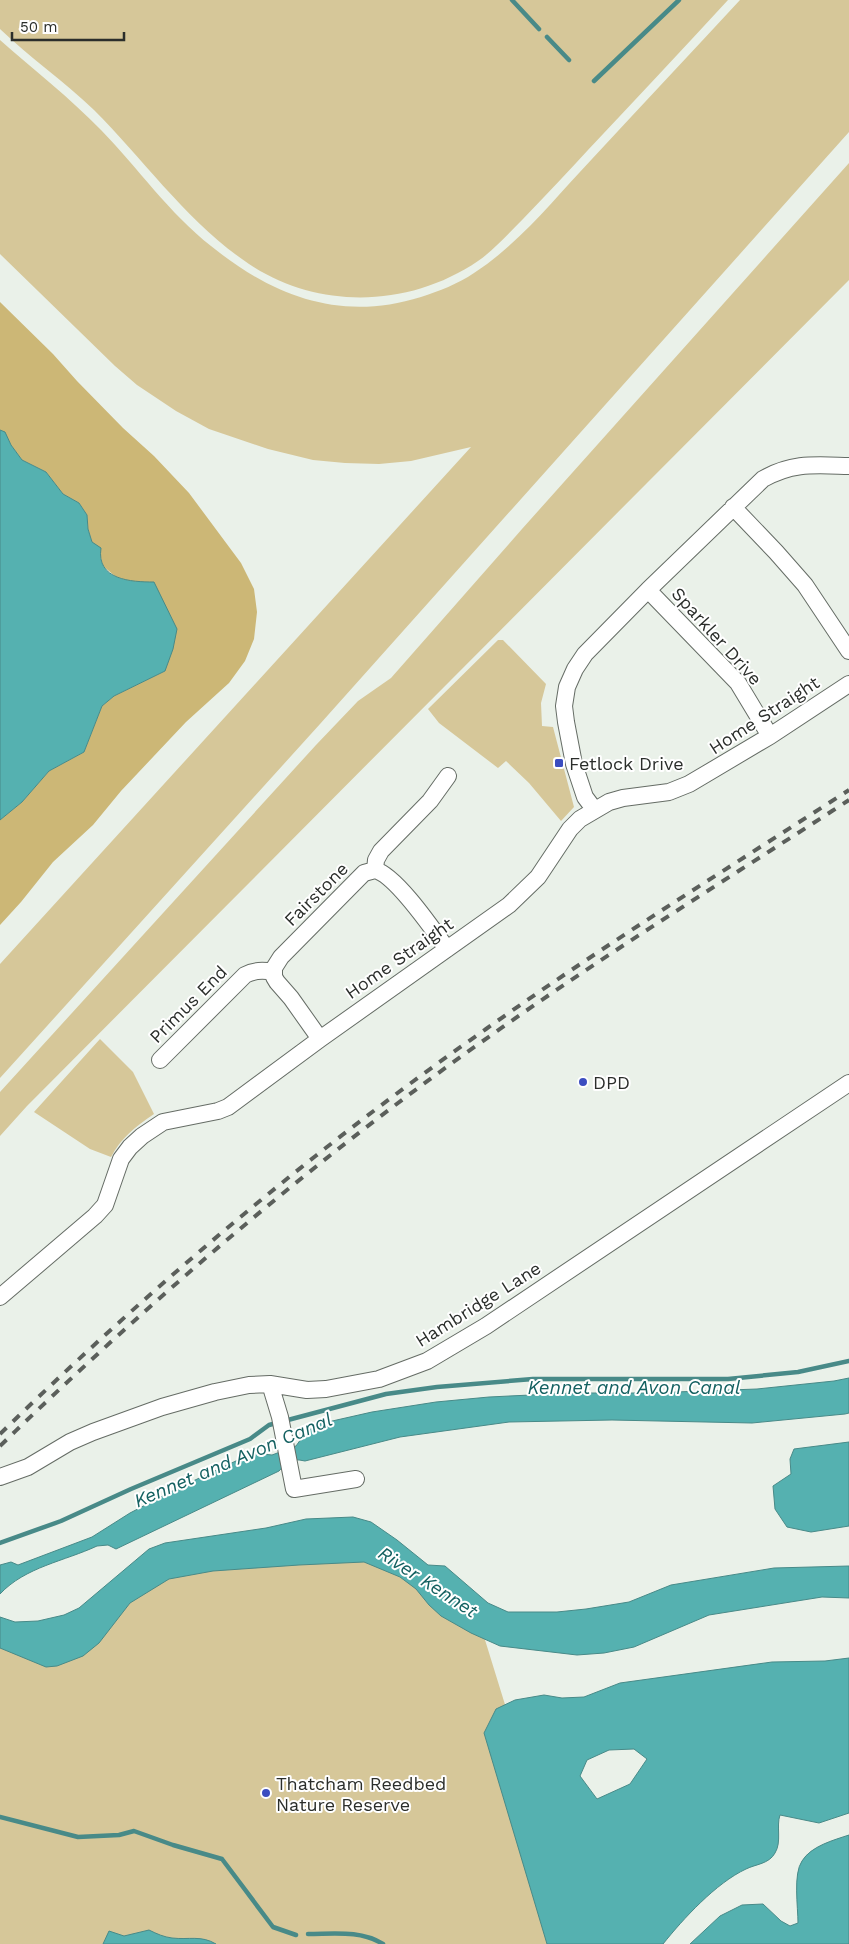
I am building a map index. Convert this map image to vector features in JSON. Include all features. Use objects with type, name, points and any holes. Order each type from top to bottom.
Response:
[{"type":"street","points":[[594,809],[585,797],[574,764],[564,706],[568,687],[575,669],[585,654],[763,479],[777,471],[793,466],[849,466]]},
{"type":"street","points":[[733,507],[805,585],[849,651]]},
{"type":"street","name":"Sparkler Drive","points":[[648,590],[738,684],[770,736]]},
{"type":"street","name":"Home Straight","points":[[0,1297],[95,1216],[105,1205],[121,1159],[142,1136],[164,1122],[218,1111],[228,1107],[320,1039],[510,905],[538,877],[570,829],[580,819],[594,809],[623,798],[669,792],[689,784],[770,736],[849,684]]},
{"type":"street","points":[[375,870],[376,860],[381,851],[430,801],[448,776]]},
{"type":"street","name":"Fairstone","points":[[273,972],[281,957],[369,870],[375,870],[385,875],[414,904],[447,949]]},
{"type":"street","name":"Primus End","points":[[160,1060],[245,976],[251,972],[262,970],[273,972]]},
{"type":"street","points":[[273,972],[277,982],[291,998],[320,1039]]},
{"type":"street","name":"Hambridge Lane","points":[[0,1477],[28,1467],[70,1442],[93,1432],[215,1392],[248,1385],[270,1384],[307,1390],[341,1387],[379,1379],[427,1361],[486,1326],[849,1083]]},
{"type":"street","points":[[270,1384],[281,1424],[294,1489],[356,1479]]},
{"type":"shaded area","points":[[0,0],[728,0],[548,193],[484,257],[451,277],[423,288],[393,295],[363,297],[334,296],[304,290],[276,279],[249,264],[227,248],[187,211],[94,110],[0,29]]},
{"type":"shaded area","points":[[740,0],[849,0],[849,132],[320,724],[0,1078],[0,964],[471,447],[411,461],[379,464],[313,460],[268,449],[209,429],[176,411],[137,385],[115,366],[0,254],[0,40],[89,118],[181,219],[211,246],[235,264],[259,279],[284,291],[310,300],[336,305],[363,307],[392,304],[421,297],[448,287],[474,273],[506,248],[536,220]]},
{"type":"shaded area","points":[[849,163],[849,280],[27,1106],[0,1136],[0,1092],[316,745],[358,701],[391,678]]},
{"type":"shaded area","points":[[0,302],[189,493],[241,563],[254,589],[257,612],[254,639],[245,661],[229,683],[186,722],[121,791],[93,825],[53,862],[0,925],[0,820],[22,802],[49,771],[84,752],[102,706],[114,696],[165,671],[154,582],[131,582],[116,577],[103,566],[100,555],[92,542],[88,529],[87,515],[79,503],[63,494],[46,472],[22,460],[5,433],[0,430]]},
{"type":"shaded area","points":[[498,640],[503,640],[546,684],[541,703],[542,726],[553,727],[574,807],[561,821],[529,783],[506,761],[498,768],[439,723],[428,709]]},
{"type":"shaded area","points":[[100,1039],[133,1072],[154,1114],[129,1133],[111,1157],[90,1149],[34,1112]]},
{"type":"shaded area","name":"Thatcham Reedbed Nature Reserve","points":[[330,1540],[477,1614],[579,1944],[0,1944],[0,1632],[28,1640],[153,1566]]},
{"type":"water","points":[[0,430],[5,432],[11,445],[22,460],[46,472],[63,494],[79,503],[87,515],[88,529],[92,542],[101,548],[101,559],[104,567],[110,573],[126,580],[154,582],[177,629],[173,649],[165,671],[114,696],[102,706],[84,752],[49,771],[22,802],[0,820]]},
{"type":"water","points":[[849,1378],[849,1413],[845,1414],[752,1423],[612,1420],[509,1422],[400,1437],[305,1461],[293,1460],[288,1462],[279,1471],[116,1549],[108,1545],[97,1546],[33,1571],[21,1577],[0,1594],[0,1565],[11,1562],[18,1565],[92,1537],[130,1513],[253,1453],[272,1455],[296,1446],[306,1432],[319,1424],[372,1412],[436,1402],[489,1397],[572,1393],[648,1393],[757,1389]]},
{"type":"water","points":[[849,1442],[849,1526],[811,1532],[787,1527],[775,1509],[773,1486],[791,1474],[790,1459],[794,1449]]},
{"type":"water","name":"River Kennet","points":[[353,1517],[371,1522],[428,1565],[445,1566],[488,1603],[508,1612],[557,1612],[629,1602],[671,1585],[774,1568],[849,1566],[849,1598],[822,1597],[709,1615],[634,1647],[604,1653],[577,1655],[500,1646],[471,1633],[441,1616],[416,1589],[400,1577],[364,1562],[299,1565],[213,1571],[169,1579],[130,1603],[99,1643],[83,1656],[57,1666],[46,1667],[0,1648],[0,1617],[15,1622],[38,1621],[64,1615],[79,1608],[149,1549],[165,1543],[266,1528],[306,1519]]},
{"type":"water","points":[[849,1658],[849,1813],[819,1823],[780,1815],[778,1844],[772,1857],[766,1862],[746,1869],[723,1883],[690,1913],[663,1944],[547,1944],[484,1733],[496,1709],[515,1700],[544,1695],[562,1698],[584,1697],[620,1683],[772,1662],[825,1661]],"holes":[[[634,1749],[647,1759],[630,1784],[597,1799],[580,1776],[587,1760],[609,1750]]]},
{"type":"water","points":[[849,1835],[849,1944],[690,1944],[720,1916],[742,1905],[763,1904],[781,1921],[790,1926],[798,1923],[797,1882],[799,1867],[802,1861],[811,1851],[830,1841]]},
{"type":"water","points":[[149,1930],[169,1938],[200,1939],[216,1944],[103,1944],[109,1931],[124,1936]]},
{"type":"waterway","points":[[512,0],[539,29]]},
{"type":"waterway","points":[[594,81],[679,0]]},
{"type":"waterway","points":[[547,37],[569,60]]},
{"type":"waterway","name":"Kennet and Avon Canal","points":[[0,1543],[61,1521],[250,1439],[269,1425],[386,1394],[437,1387],[533,1379],[728,1379],[798,1372],[849,1361]]},
{"type":"waterway","points":[[0,1817],[78,1837],[119,1835],[134,1831],[173,1845],[222,1859],[273,1927],[296,1935]]},
{"type":"waterway","points":[[308,1934],[337,1933],[356,1935],[383,1944]]},
{"type":"railway","points":[[0,1434],[57,1379],[175,1273],[358,1123],[422,1075],[575,967],[849,790]]},
{"type":"railway","points":[[0,1446],[116,1337],[176,1284],[298,1181],[361,1131],[534,1005],[623,945],[849,800]]},
{"type":"place","name":"Fetlock Drive","points":[[559,763]]},
{"type":"place","name":"DPD","points":[[583,1082]]},
{"type":"place","name":"Thatcham Reedbed Nature Reserve","points":[[266,1793]]}]
